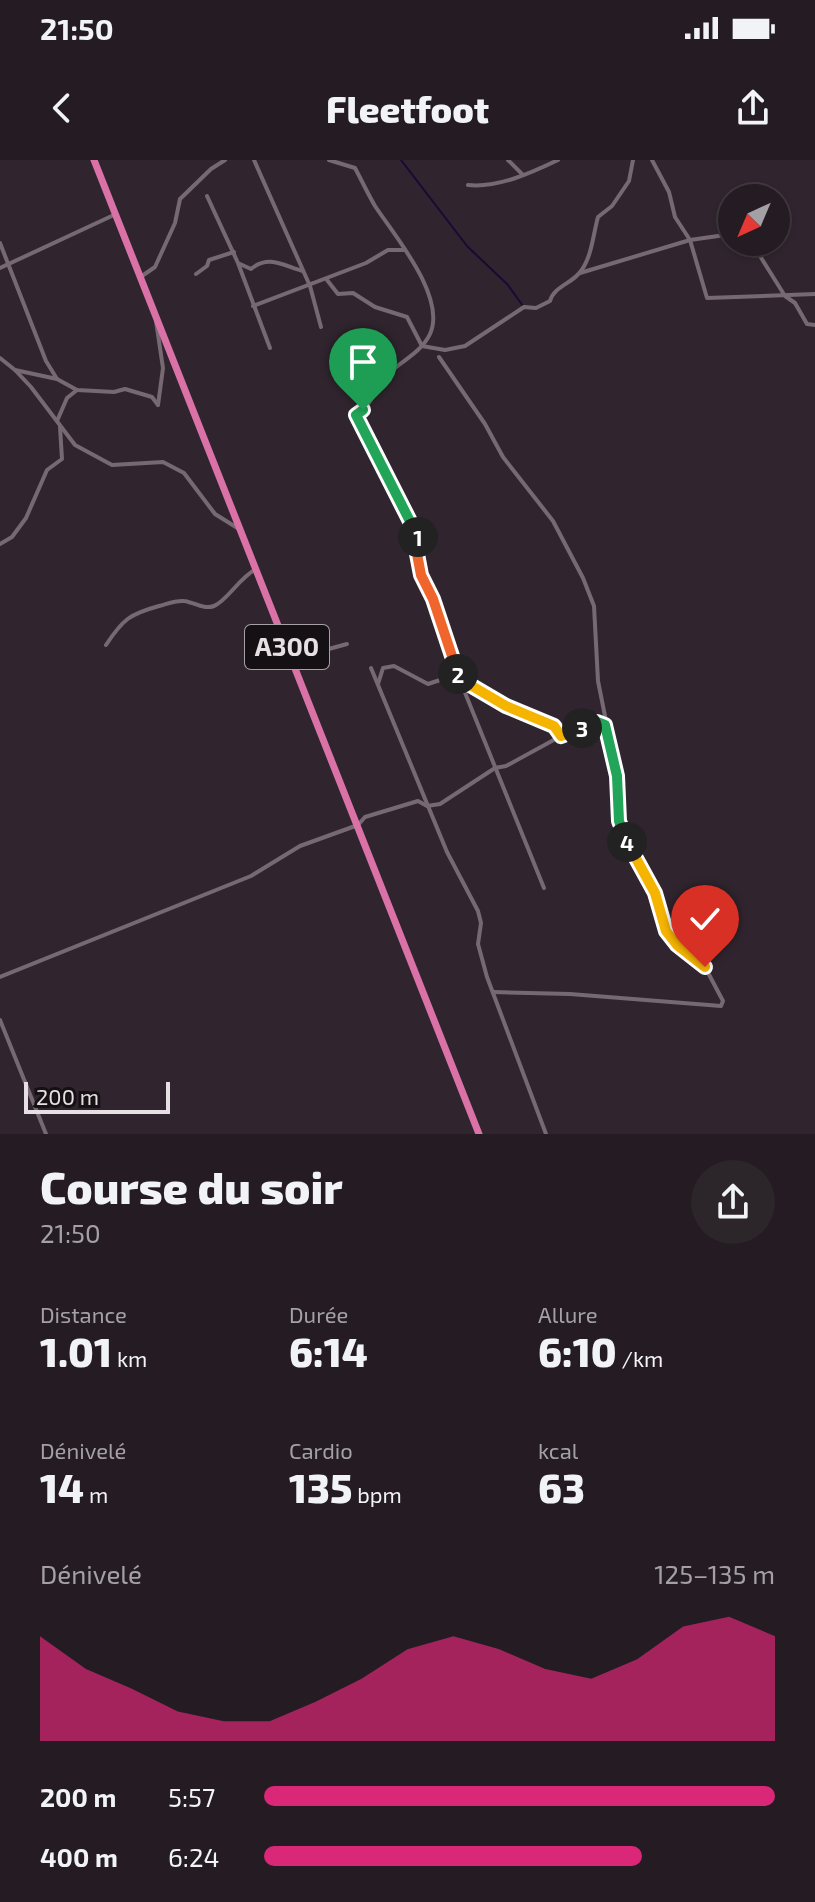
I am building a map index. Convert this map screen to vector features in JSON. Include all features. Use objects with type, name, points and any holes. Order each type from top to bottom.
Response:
[{"type":"highway","name":"A300","points":[[94,160],[479,1134]]},
{"type":"street","points":[[142,276],[155,267],[175,223],[180,199],[225,160]]},
{"type":"street","points":[[254,160],[310,286],[321,327]]},
{"type":"street","points":[[329,160],[355,168],[373,202],[424,280],[432,331],[422,346],[387,374],[371,403],[356,415],[422,545],[417,554],[421,575],[544,888]]},
{"type":"street","points":[[508,160],[523,176]]},
{"type":"street","points":[[468,185],[523,176],[558,160]]},
{"type":"street","points":[[579,274],[589,256],[598,217],[612,206],[629,181],[633,160]]},
{"type":"street","points":[[652,160],[669,192],[675,217],[690,240],[707,298],[815,294]]},
{"type":"street","points":[[207,196],[234,252],[270,348]]},
{"type":"street","points":[[0,268],[116,214]]},
{"type":"street","points":[[422,346],[445,350],[465,346],[524,307],[536,308],[550,301],[553,292],[579,274],[690,240],[718,236]]},
{"type":"street","points":[[0,243],[46,361],[57,379]]},
{"type":"street","points":[[253,306],[366,263],[388,250],[405,250]]},
{"type":"street","points":[[196,274],[207,266],[209,260],[234,252]]},
{"type":"street","points":[[760,256],[807,324],[815,325]]},
{"type":"street","points":[[238,263],[251,269],[258,263],[277,261],[303,271]]},
{"type":"street","points":[[327,279],[338,294],[353,293],[375,307],[407,317],[422,346]]},
{"type":"street","points":[[15,370],[57,379],[77,390],[114,392],[125,389],[152,397],[158,405],[163,368],[155,326],[157,316]]},
{"type":"street","points":[[439,357],[485,424],[503,457],[553,521],[583,578],[594,606],[598,681],[617,776],[619,821],[627,843],[655,893],[666,931],[677,945],[705,967],[723,1004],[687,1005],[570,994],[493,992]]},
{"type":"street","points":[[0,358],[15,370],[75,445],[112,465],[163,462],[184,473],[215,514],[241,530]]},
{"type":"street","points":[[0,544],[12,537],[26,518],[47,470],[62,459],[58,423],[67,398],[77,390]]},
{"type":"street","points":[[106,645],[123,621],[134,613],[182,601],[203,607],[214,606],[242,577],[256,569]]},
{"type":"street","points":[[292,659],[347,644]]},
{"type":"street","points":[[378,684],[383,668],[394,666],[428,684],[446,678],[460,679],[506,706],[554,726],[561,736]]},
{"type":"street","points":[[371,668],[447,852],[478,911],[481,923],[478,944],[546,1134]]},
{"type":"street","points":[[0,977],[251,876],[300,846],[358,825],[365,817],[418,801],[427,806],[440,804],[495,768],[506,766],[561,736],[597,722],[605,725]]},
{"type":"street","points":[[0,1020],[46,1134]]},
{"type":"waterway","points":[[401,160],[467,246],[508,285],[523,306]]},
{"type":"route","points":[[363,410],[356,415],[422,545],[417,554],[421,575],[433,599],[460,679],[506,706],[554,726],[561,736],[597,722],[605,725],[617,776],[619,821],[627,843],[648,877],[666,931],[677,945],[705,967]]}]
